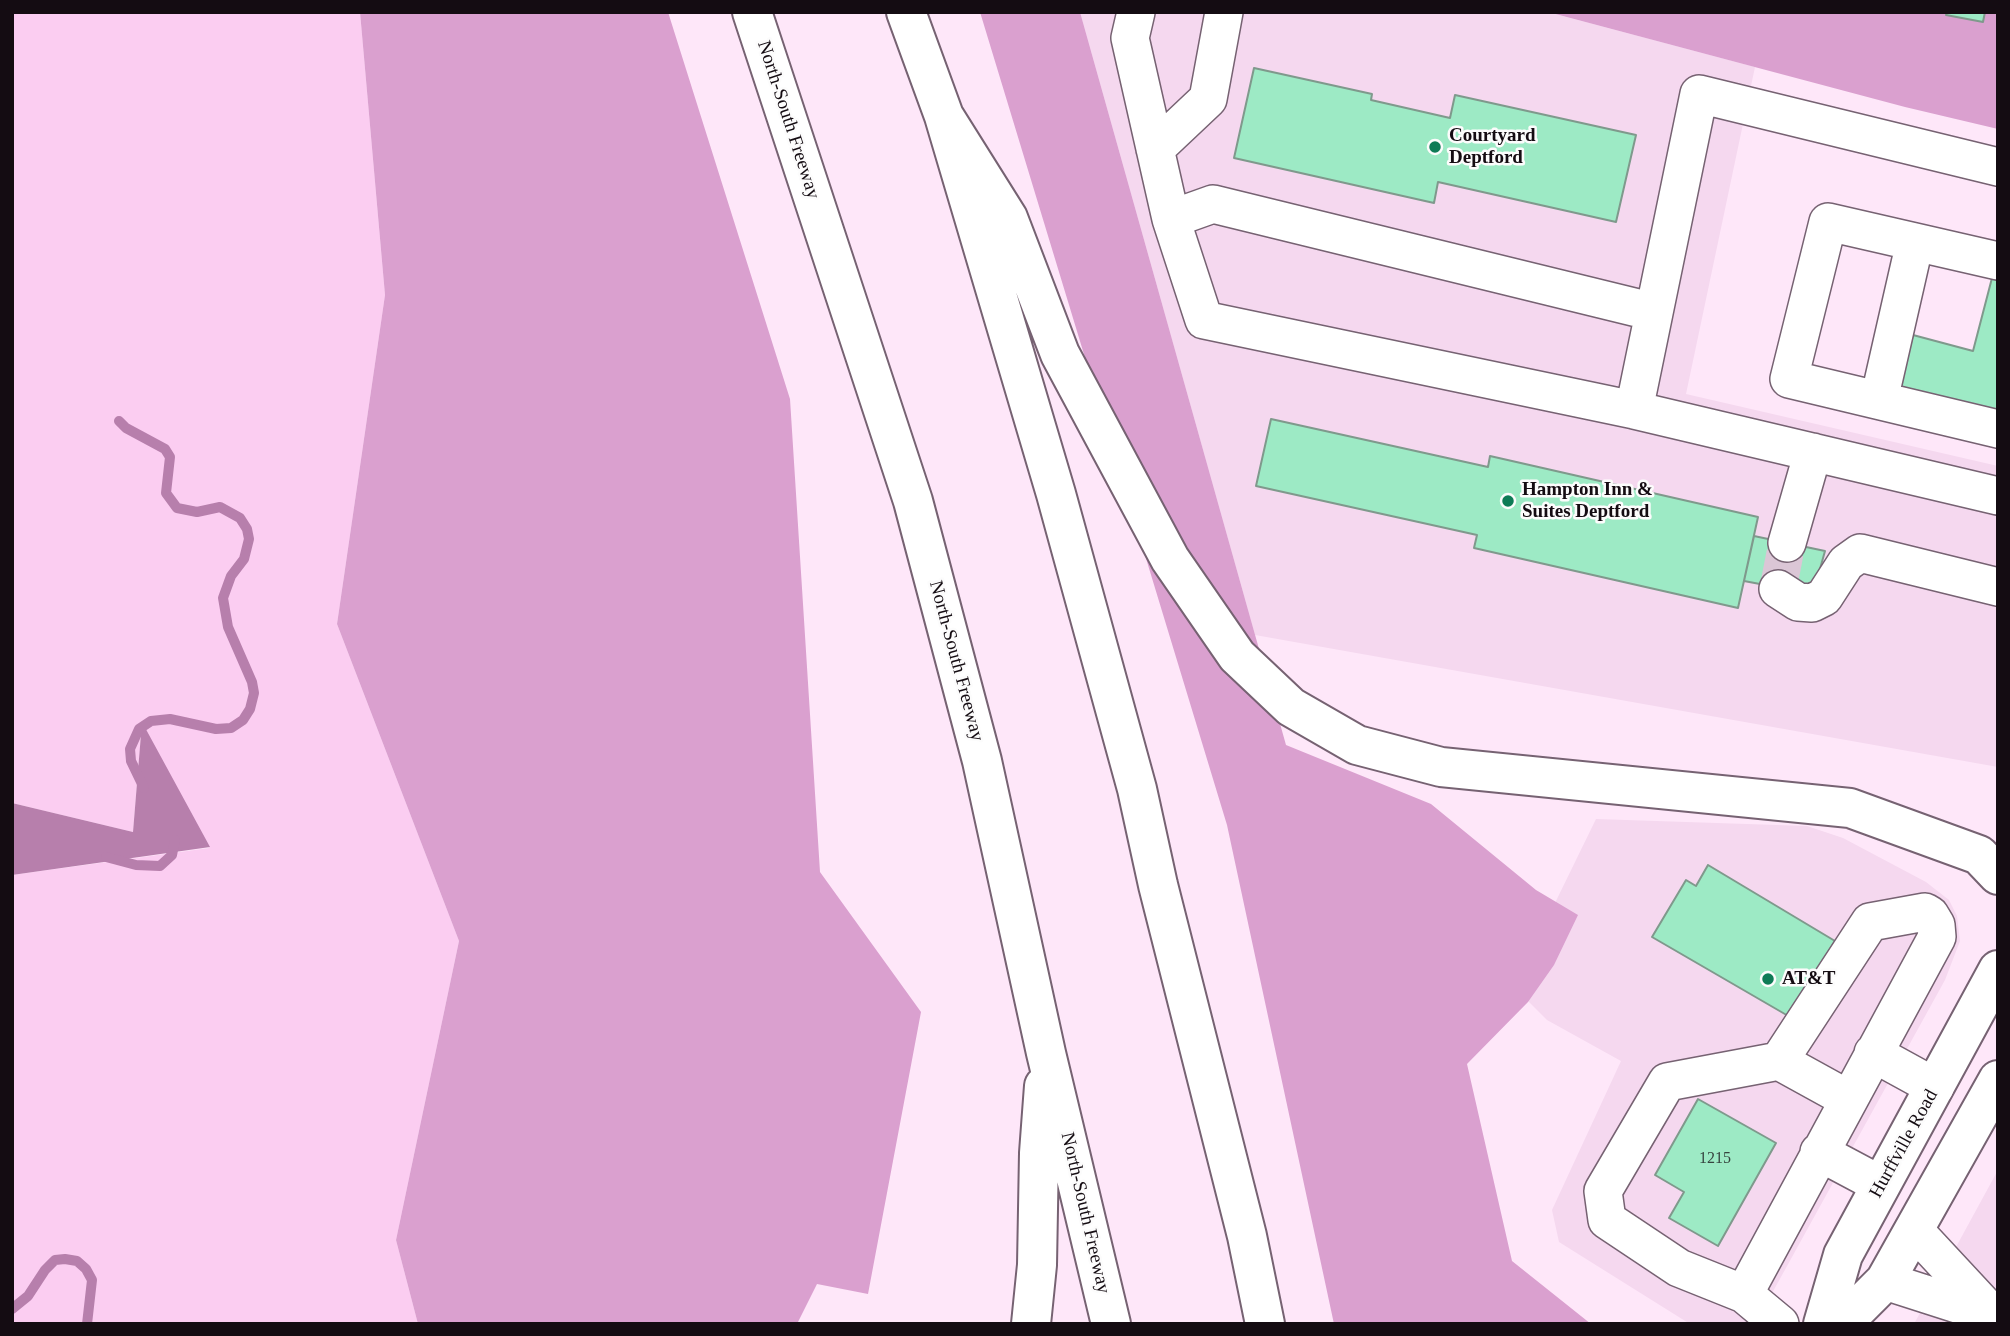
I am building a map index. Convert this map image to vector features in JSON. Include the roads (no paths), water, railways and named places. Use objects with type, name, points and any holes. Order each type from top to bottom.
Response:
[{"type":"main road","name":"North-South Freeway","points":[[752,12],[913,500],[982,761],[1046,1052],[1111,1324]]},
{"type":"main road","points":[[906,12],[944,116],[1056,494],[1137,789],[1247,1236],[1265,1324]]},
{"type":"main road","points":[[944,116],[1008,218],[1060,354],[1170,559],[1237,656],[1291,707],[1357,745],[1441,767],[1850,808],[1979,855],[1998,876]]},
{"type":"main road","name":"Hurffville Road","points":[[1823,1324],[1843,1255],[1998,970]]},
{"type":"main road","points":[[1031,1324],[1037,1265],[1039,1153],[1046,1052]]},
{"type":"main road","points":[[1842,1324],[1885,1281],[1998,1080]]},
{"type":"lane","points":[[1136,12],[1130,38],[1171,219],[1204,320],[1634,410],[1998,496]]},
{"type":"lane","points":[[1155,149],[1208,99],[1224,12]]},
{"type":"lane","points":[[1634,410],[1699,94],[1998,167]]},
{"type":"lane","points":[[1171,219],[1213,204],[1654,312]]},
{"type":"lane","points":[[1998,261],[1828,222],[1789,379],[1998,429]]},
{"type":"lane","points":[[1879,400],[1915,242]]},
{"type":"lane","points":[[1787,542],[1813,452]]},
{"type":"lane","points":[[1778,589],[1798,602],[1812,603],[1824,597],[1846,563],[1860,554],[1998,587]]},
{"type":"lane","points":[[1744,1294],[1937,937],[1936,925],[1924,912],[1870,922],[1779,1061]]},
{"type":"lane","points":[[1873,1054],[1935,1087]]},
{"type":"lane","points":[[1780,1324],[1744,1294],[1679,1268],[1607,1220],[1604,1191],[1667,1082],[1779,1061],[1849,1098]]},
{"type":"lane","points":[[1819,1152],[1881,1185]]},
{"type":"lane","points":[[1914,1230],[1993,1316]]},
{"type":"lane","points":[[1885,1281],[1993,1316]]},
{"type":"waterway","points":[[119,421],[126,428],[165,449],[170,457],[166,493],[177,508],[197,512],[220,507],[240,518],[247,529],[249,539],[244,559],[231,576],[223,598],[228,627],[252,682],[254,693],[250,709],[243,720],[231,728],[216,729],[170,719],[151,721],[139,729],[130,749],[131,761],[144,788]]},
{"type":"waterway","points":[[106,857],[136,865],[160,866],[172,855],[175,840]]},
{"type":"waterway","points":[[12,1309],[28,1296],[55,1260],[77,1261],[86,1269],[92,1280],[87,1324]]},
{"type":"tunnel","points":[[1778,589],[1787,543]]},
{"type":"place","name":"Courtyard Deptford","points":[[1435,147]]},
{"type":"place","name":"Hampton Inn & Suites Deptford","points":[[1508,501]]},
{"type":"place","name":"AT&T","points":[[1768,979]]}]
